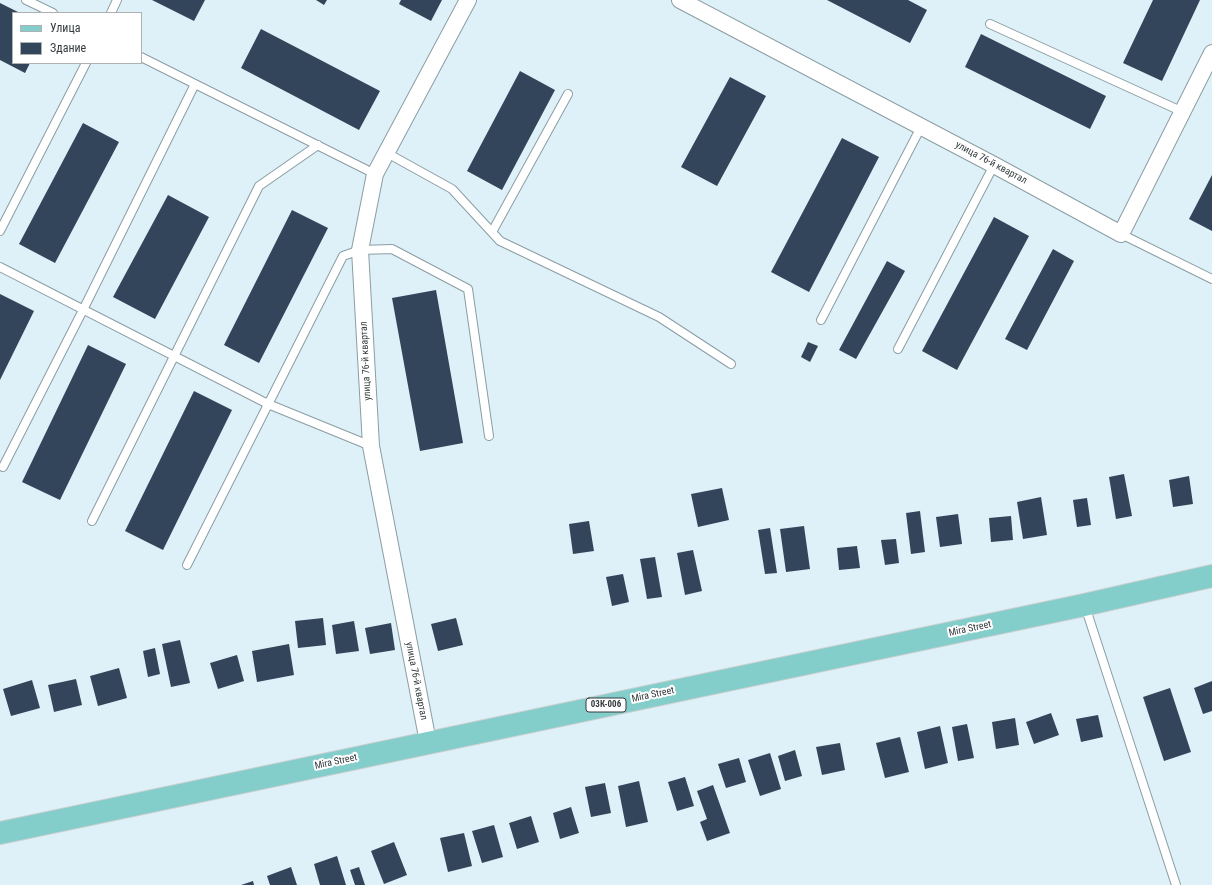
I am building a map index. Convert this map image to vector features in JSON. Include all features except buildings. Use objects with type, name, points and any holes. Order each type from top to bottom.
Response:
[{"type":"main road","name":"Mira Street","points":[[0,833],[1084,605],[1212,576]]},
{"type":"street","name":"улица 76-й квартал","points":[[428,742],[370,446],[360,250],[375,174],[468,0]]},
{"type":"street","name":"улица 76-й квартал","points":[[680,0],[994,165],[1121,234]]},
{"type":"street","points":[[1121,234],[1212,53]]},
{"type":"lane","points":[[26,0],[50,12]]},
{"type":"lane","points":[[111,12],[117,0]]},
{"type":"lane","points":[[990,24],[1182,112]]},
{"type":"lane","points":[[142,57],[375,174]]},
{"type":"lane","points":[[0,231],[85,64]]},
{"type":"lane","points":[[3,467],[196,84]]},
{"type":"lane","points":[[492,232],[568,94]]},
{"type":"lane","points":[[821,320],[921,127]]},
{"type":"lane","points":[[92,521],[259,186],[318,145]]},
{"type":"lane","points":[[387,153],[452,189],[500,241],[660,317],[731,364]]},
{"type":"lane","points":[[898,349],[994,165]]},
{"type":"lane","points":[[1121,234],[1212,279]]},
{"type":"lane","points":[[187,565],[343,256],[360,250],[392,249],[468,289],[489,436]]},
{"type":"lane","points":[[0,267],[268,404],[370,446]]},
{"type":"lane","points":[[1084,605],[1176,885]]}]
